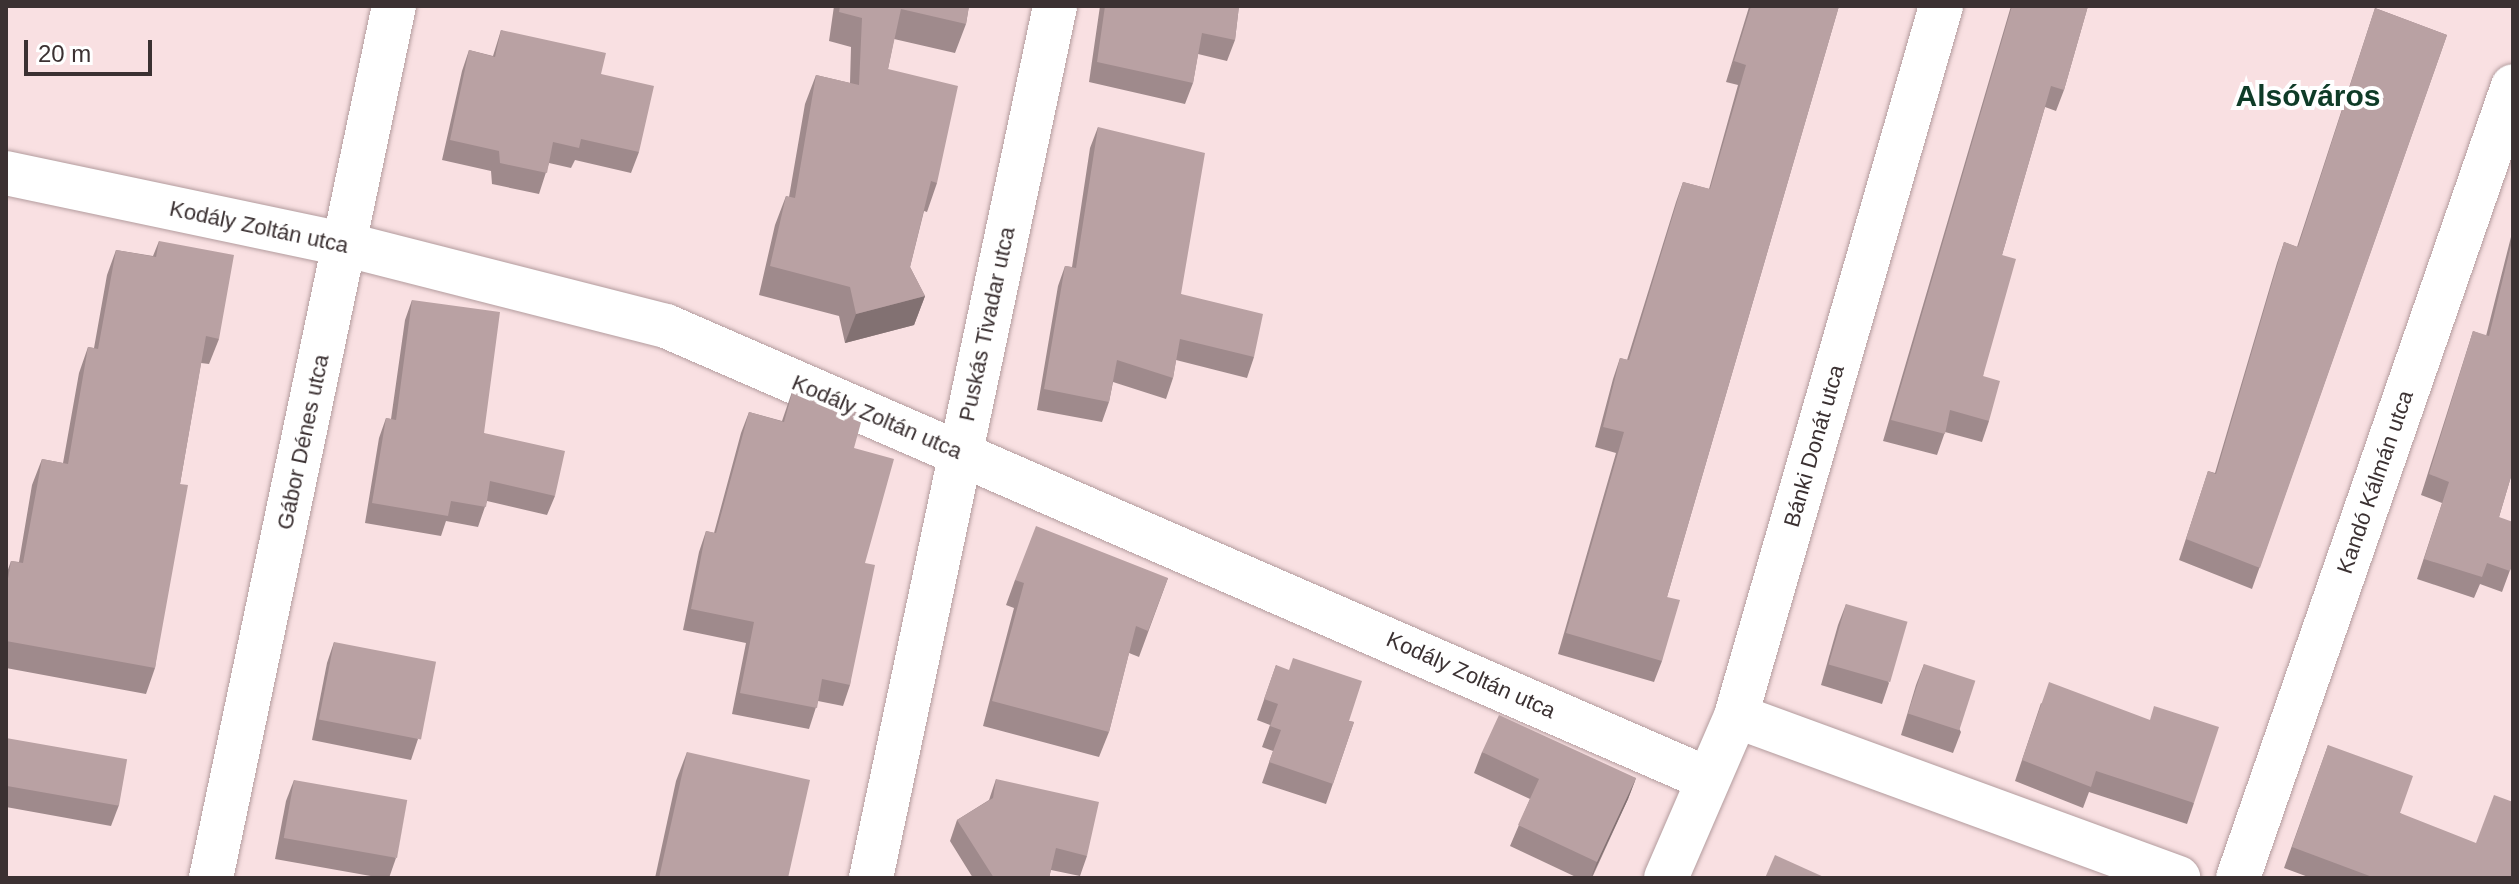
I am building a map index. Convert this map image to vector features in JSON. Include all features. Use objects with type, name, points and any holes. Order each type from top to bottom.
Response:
[{"type":"street","name":"Gábor Dénes utca","points":[[211,878],[394,6]]},
{"type":"street","name":"Puskás Tivadar utca","points":[[871,878],[1055,6]]},
{"type":"street","name":"Bánki Donát utca","points":[[1666,878],[1736,716],[1941,6]]},
{"type":"street","name":"Kandó Kálmán utca","points":[[2238,878],[2513,86]]},
{"type":"street","name":"Kodály Zoltán utca","points":[[6,173],[344,244],[666,326],[1708,779]]},
{"type":"street","points":[[1736,716],[2178,878]]},
{"type":"building","points":[[840,6],[969,6],[966,24],[901,9],[888,69],[958,86],[937,183],[931,181],[910,267],[925,296],[856,314],[850,287],[770,266],[786,196],[795,198],[816,75],[859,85],[862,18],[839,12]]},
{"type":"building","points":[[1105,6],[1239,6],[1235,40],[1202,33],[1193,83],[1097,62]]},
{"type":"building","points":[[1751,6],[1839,6],[1667,597],[1680,600],[1662,661],[1566,633],[1624,432],[1603,427],[1620,358],[1629,360],[1683,182],[1710,189],[1746,65],[1734,61]]},
{"type":"building","points":[[2012,6],[2088,6],[2064,90],[2051,86],[2002,255],[2016,259],[1983,376],[2000,381],[1989,421],[1950,410],[1945,434],[1891,420]]},
{"type":"building","points":[[2375,8],[2447,35],[2260,568],[2186,539],[2208,471],[2216,474],[2284,242],[2298,247]]},
{"type":"building","points":[[501,30],[606,53],[601,74],[654,86],[639,152],[581,139],[579,148],[553,142],[547,173],[500,163],[499,151],[450,140],[469,50],[495,57]]},
{"type":"building","points":[[1098,127],[1205,153],[1181,294],[1263,314],[1254,357],[1180,339],[1173,378],[1117,360],[1109,402],[1044,389],[1065,266],[1076,268]]},
{"type":"building","points":[[2513,237],[2513,470],[2499,517],[2513,522],[2513,562],[2510,571],[2487,563],[2482,577],[2424,559],[2449,482],[2429,474],[2473,331],[2489,336]]},
{"type":"building","points":[[159,241],[234,255],[219,339],[206,336],[180,484],[188,485],[155,668],[6,641],[6,590],[11,561],[23,563],[42,459],[68,464],[88,347],[98,349],[116,250],[156,257]]},
{"type":"building","points":[[412,300],[500,312],[484,433],[565,451],[555,496],[490,481],[486,507],[451,501],[448,516],[372,503],[386,418],[396,420]]},
{"type":"building","points":[[794,386],[863,415],[854,448],[894,459],[865,563],[875,565],[850,685],[822,679],[817,708],[740,693],[754,622],[691,609],[706,531],[716,533],[749,412],[784,422]]},
{"type":"building","points":[[1036,526],[1168,578],[1148,631],[1136,626],[1109,732],[992,701],[1024,583],[1015,580]]},
{"type":"building","points":[[1846,604],[1908,622],[1890,682],[1829,665]]},
{"type":"building","points":[[334,642],[436,662],[421,739],[319,720]]},
{"type":"building","points":[[1293,658],[1362,681],[1349,721],[1354,722],[1333,784],[1269,762],[1281,730],[1270,726],[1278,704],[1264,699],[1276,665],[1289,670]]},
{"type":"building","points":[[1924,664],[1975,681],[1959,730],[1908,713]]},
{"type":"building","points":[[2049,682],[2150,720],[2154,706],[2219,727],[2194,803],[2096,771],[2091,787],[2022,760]]},
{"type":"building","points":[[1499,715],[1636,778],[1597,862],[1518,825],[1539,779],[1482,752]]},
{"type":"building","points":[[6,738],[127,759],[119,806],[6,786]]},
{"type":"building","points":[[2328,745],[2413,776],[2400,813],[2476,843],[2494,795],[2513,802],[2513,878],[2375,878],[2292,847]]},
{"type":"building","points":[[687,752],[810,780],[788,878],[659,878]]},
{"type":"building","points":[[996,779],[1099,802],[1087,856],[1056,848],[1049,878],[994,878],[957,820],[993,798]]},
{"type":"building","points":[[294,780],[407,800],[397,858],[284,838]]},
{"type":"building","points":[[1775,855],[1826,878],[1765,878]]},
{"type":"district","name":"Alsóváros","points":[[2308,96]]}]
